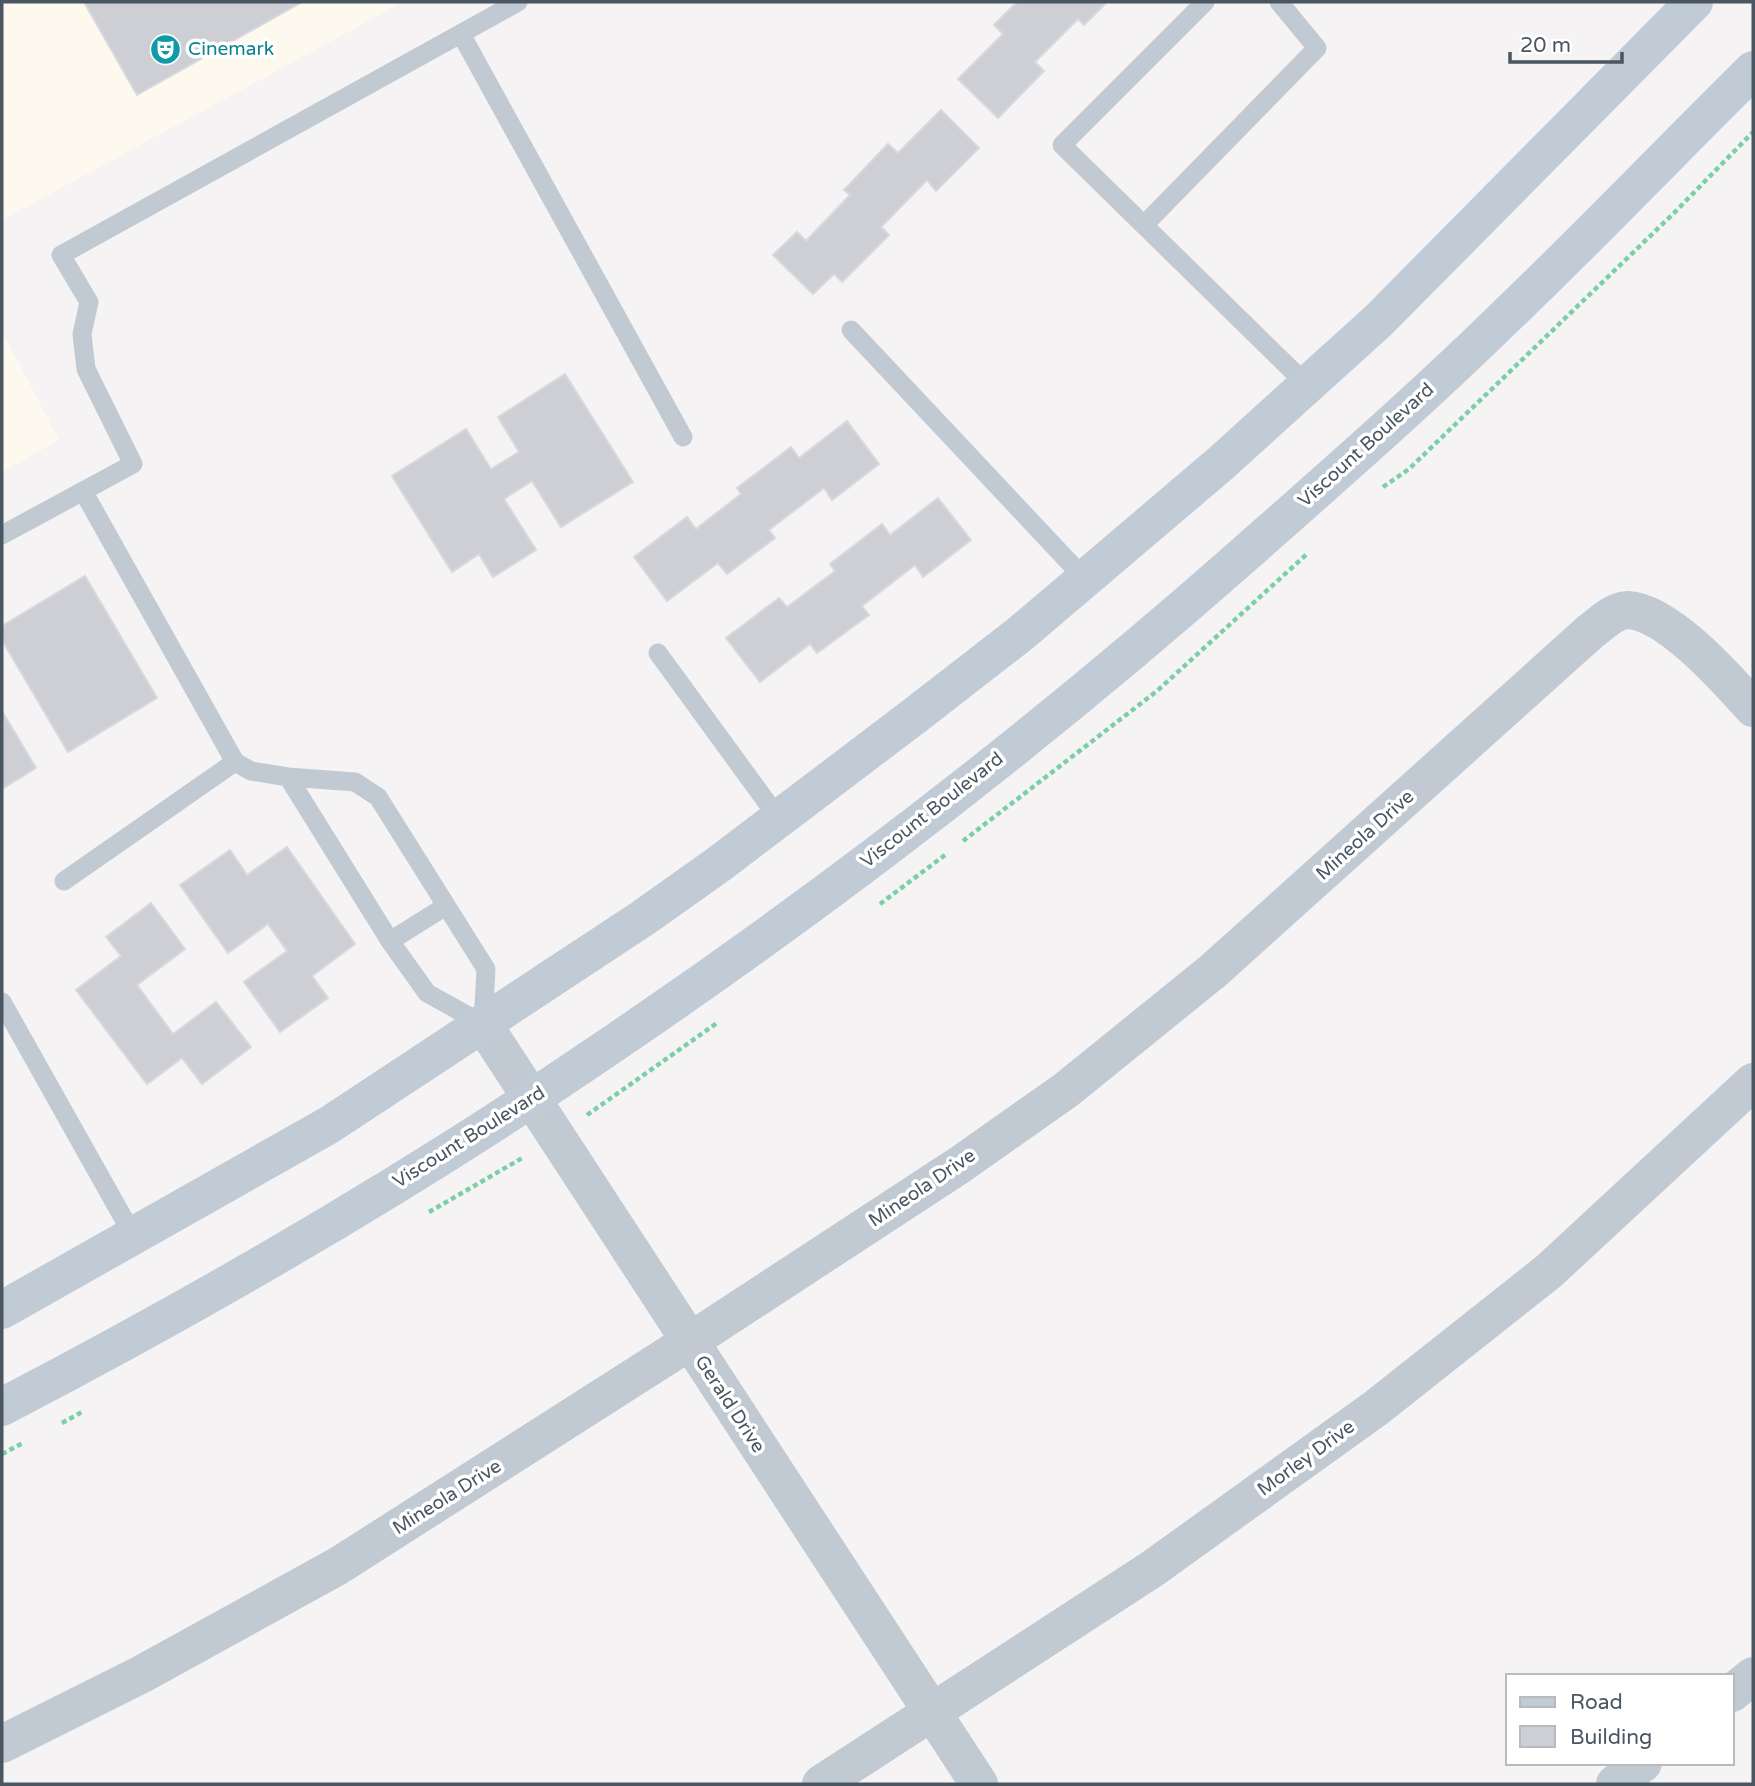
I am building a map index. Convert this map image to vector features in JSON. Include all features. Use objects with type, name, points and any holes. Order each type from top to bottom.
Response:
[{"type":"main road","points":[[2,1310],[329,1125],[643,918],[913,718],[1020,634],[1220,464],[1378,321],[1694,2]]},
{"type":"main road","name":"Viscount Boulevard","points":[[2,1407],[173,1315],[411,1175],[530,1099],[595,1057],[786,922],[963,787],[1083,691],[1244,555],[1452,368],[1753,69]]},
{"type":"street","name":"Mineola Drive","points":[[2,1744],[142,1674],[338,1566],[690,1342],[961,1164],[1066,1090],[1213,971],[1591,631],[1615,613],[1627,610],[1651,617],[1682,637],[1715,666],[1753,708]]},
{"type":"street","name":"Gerald Drive","points":[[483,1024],[979,1784]]},
{"type":"street","name":"Morley Drive","points":[[821,1784],[1152,1569],[1376,1408],[1549,1271],[1753,1082]]},
{"type":"street","points":[[1734,1691],[1753,1676]]},
{"type":"street","points":[[1615,1784],[1640,1765]]},
{"type":"lane","points":[[2,535],[133,464],[86,369],[82,334],[89,302],[61,255],[519,2]]},
{"type":"lane","points":[[1205,2],[1062,145],[1307,385]]},
{"type":"lane","points":[[1144,225],[1317,48],[1279,2]]},
{"type":"lane","points":[[461,34],[683,437]]},
{"type":"lane","points":[[851,330],[1084,579]]},
{"type":"lane","points":[[83,491],[235,762],[251,771],[288,778],[355,782],[378,797],[486,969],[483,1024],[427,993],[390,940],[288,778]]},
{"type":"lane","points":[[658,653],[779,819]]},
{"type":"lane","points":[[64,881],[235,762]]},
{"type":"lane","points":[[390,940],[446,906]]},
{"type":"lane","points":[[2,1002],[134,1237]]},
{"type":"shaded area","points":[[2,2],[403,2],[2,220]]},
{"type":"shaded area","points":[[2,331],[59,440],[2,472]]},
{"type":"building","name":"Cinemark","points":[[84,2],[302,2],[137,95]]},
{"type":"building","points":[[1017,2],[1107,2],[1084,25],[1078,19],[1035,62],[1044,71],[998,118],[958,79],[1003,34],[994,25]]},
{"type":"building","points":[[941,110],[979,148],[936,191],[927,180],[881,227],[889,235],[842,282],[834,274],[813,294],[773,255],[797,232],[806,241],[850,195],[844,190],[888,144],[898,153]]},
{"type":"building","points":[[565,374],[633,482],[561,527],[532,481],[504,499],[536,550],[493,577],[479,554],[452,572],[392,476],[466,429],[491,469],[519,452],[498,417]]},
{"type":"building","points":[[847,421],[879,464],[832,500],[824,488],[769,530],[775,538],[727,574],[718,563],[667,601],[634,557],[687,517],[696,529],[741,494],[737,488],[791,447],[799,458]]},
{"type":"building","points":[[938,498],[971,540],[923,577],[915,565],[862,606],[869,615],[817,653],[810,644],[760,682],[726,638],[779,598],[787,607],[835,571],[830,564],[882,524],[890,535]]},
{"type":"building","points":[[85,576],[157,698],[68,752],[2,640],[2,626]]},
{"type":"building","points":[[2,711],[36,768],[2,789]]},
{"type":"building","points":[[287,847],[355,944],[312,976],[328,998],[280,1032],[244,982],[287,951],[268,924],[228,953],[180,885],[230,850],[247,875]]},
{"type":"building","points":[[151,903],[185,949],[137,985],[173,1034],[216,1002],[251,1047],[202,1084],[182,1058],[147,1084],[76,990],[121,956],[106,937]]},
{"type":"place","name":"Cinemark","points":[[165,49]]}]
